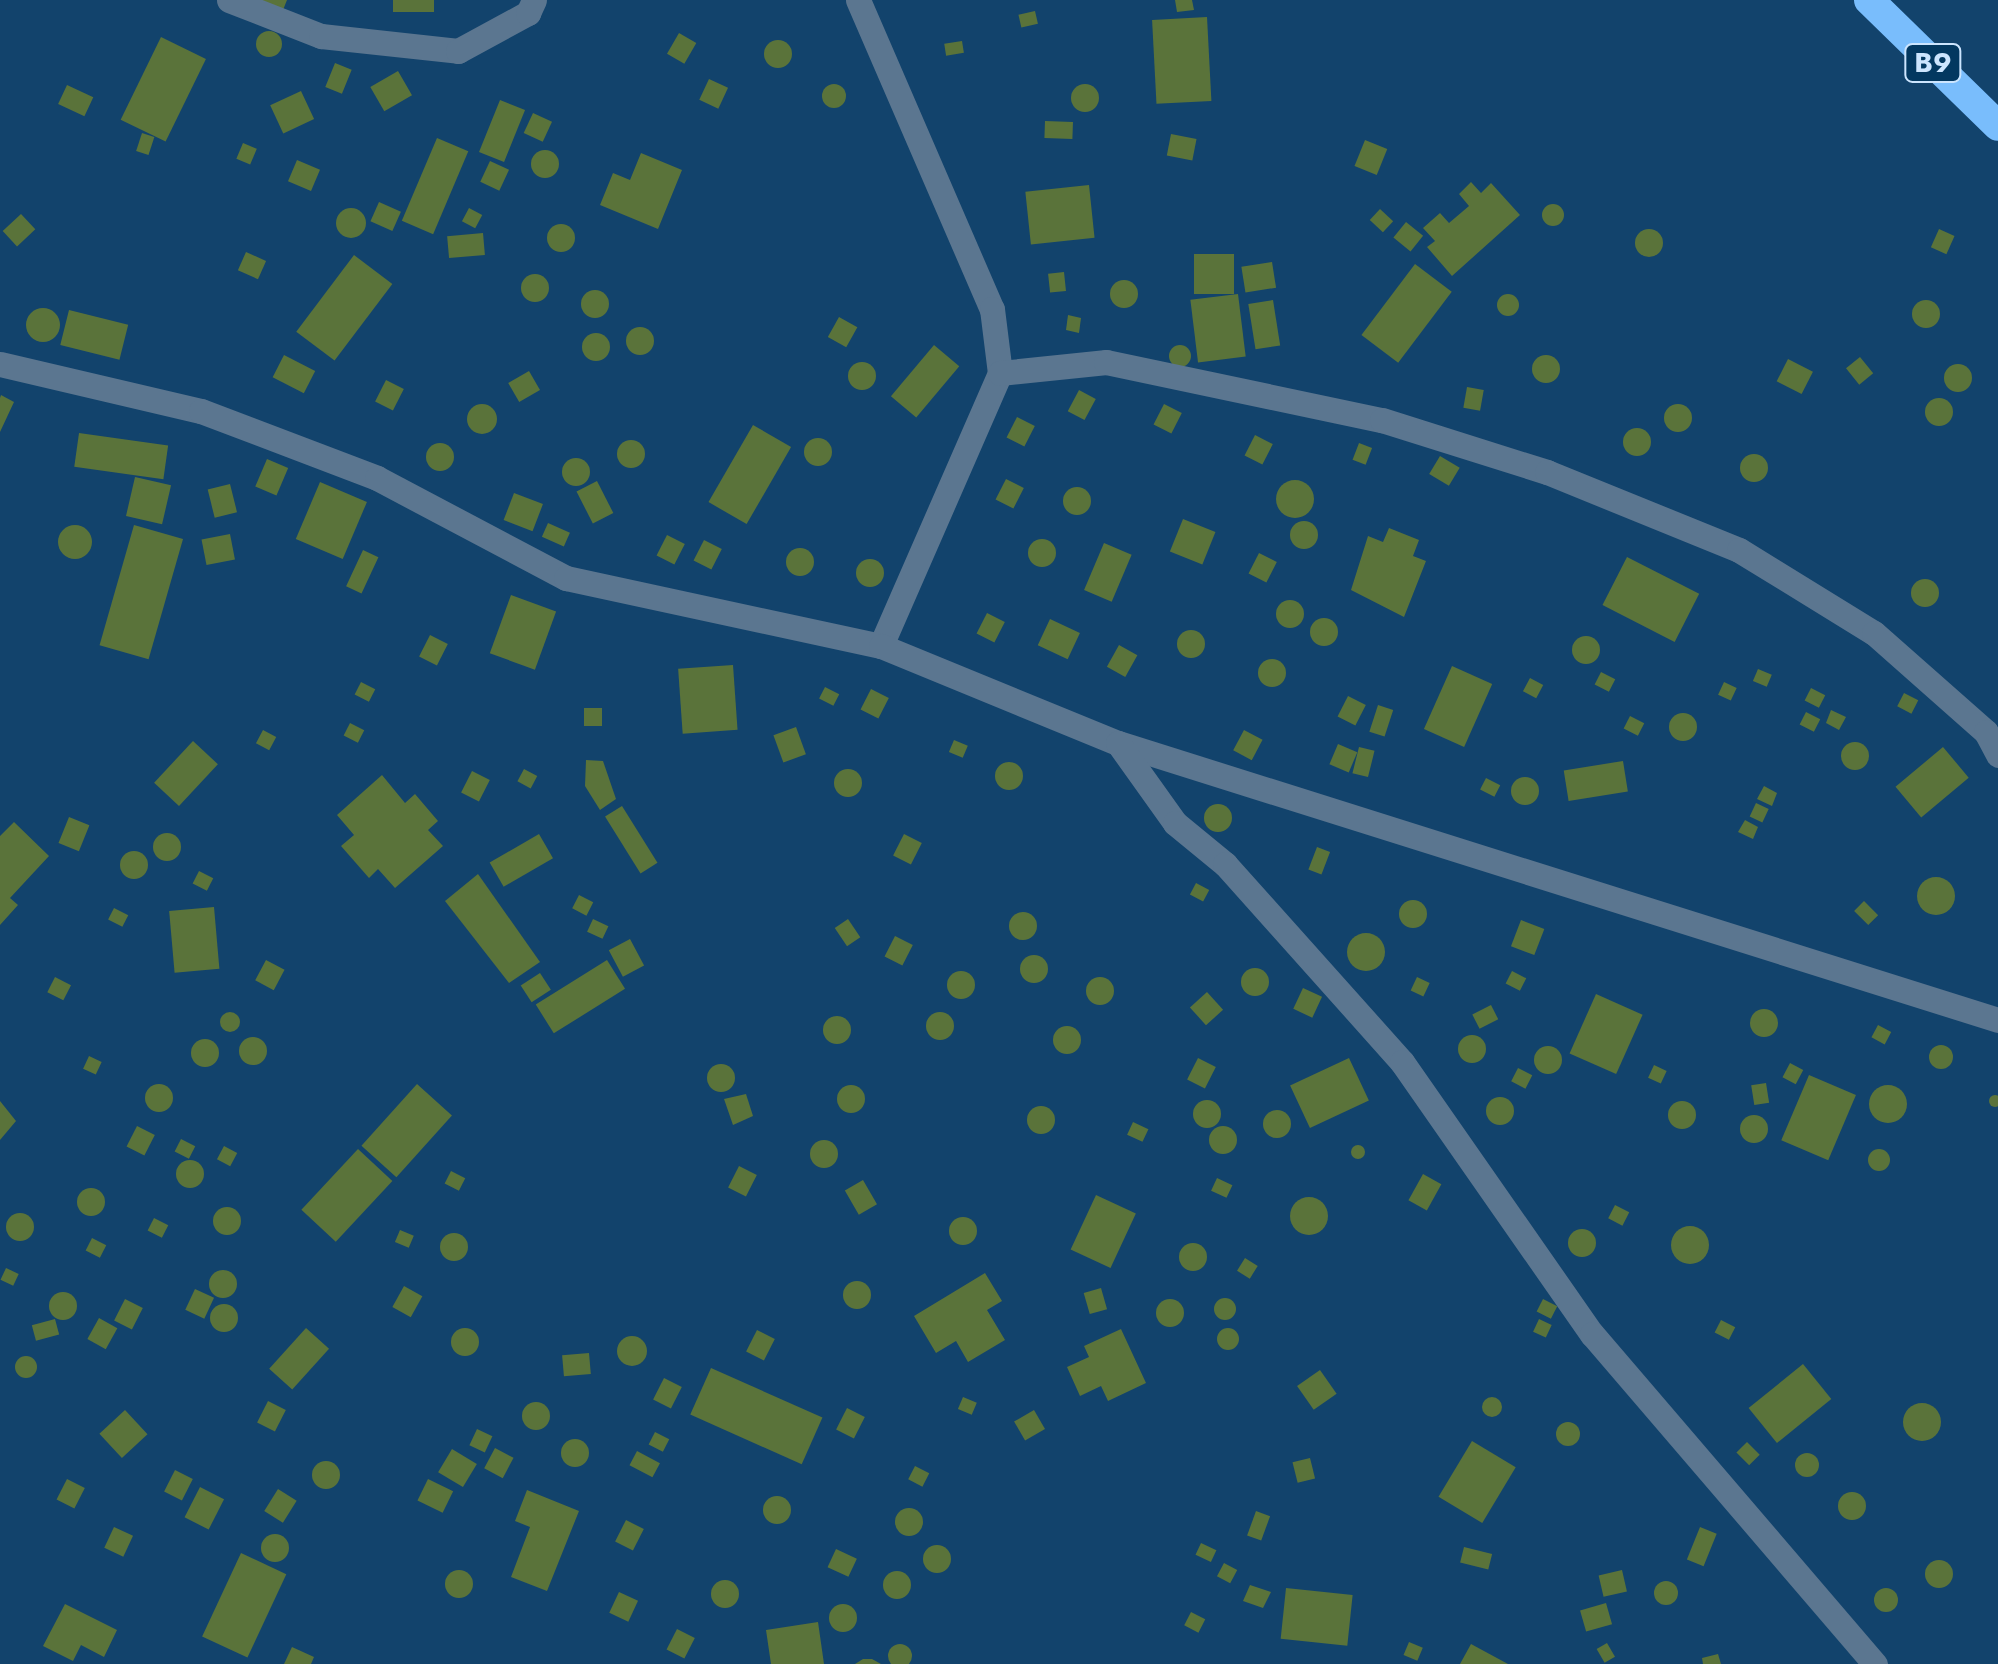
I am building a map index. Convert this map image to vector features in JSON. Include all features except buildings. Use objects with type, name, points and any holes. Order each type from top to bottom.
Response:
[{"type":"highway","name":"B9","points":[[1869,0],[1998,126]]},
{"type":"street","points":[[229,0],[321,36],[458,51],[528,13],[534,0]]},
{"type":"street","points":[[858,0],[992,309],[1000,373],[881,646]]},
{"type":"street","points":[[1000,373],[1106,362],[1382,420],[1547,472],[1739,550],[1874,632],[1986,732],[1998,755]]},
{"type":"street","points":[[0,364],[236,424],[377,478],[566,578],[881,646],[1118,743],[1998,1020]]},
{"type":"street","points":[[1118,743],[1175,823],[1225,864],[1402,1062],[1592,1334],[1875,1664]]}]
